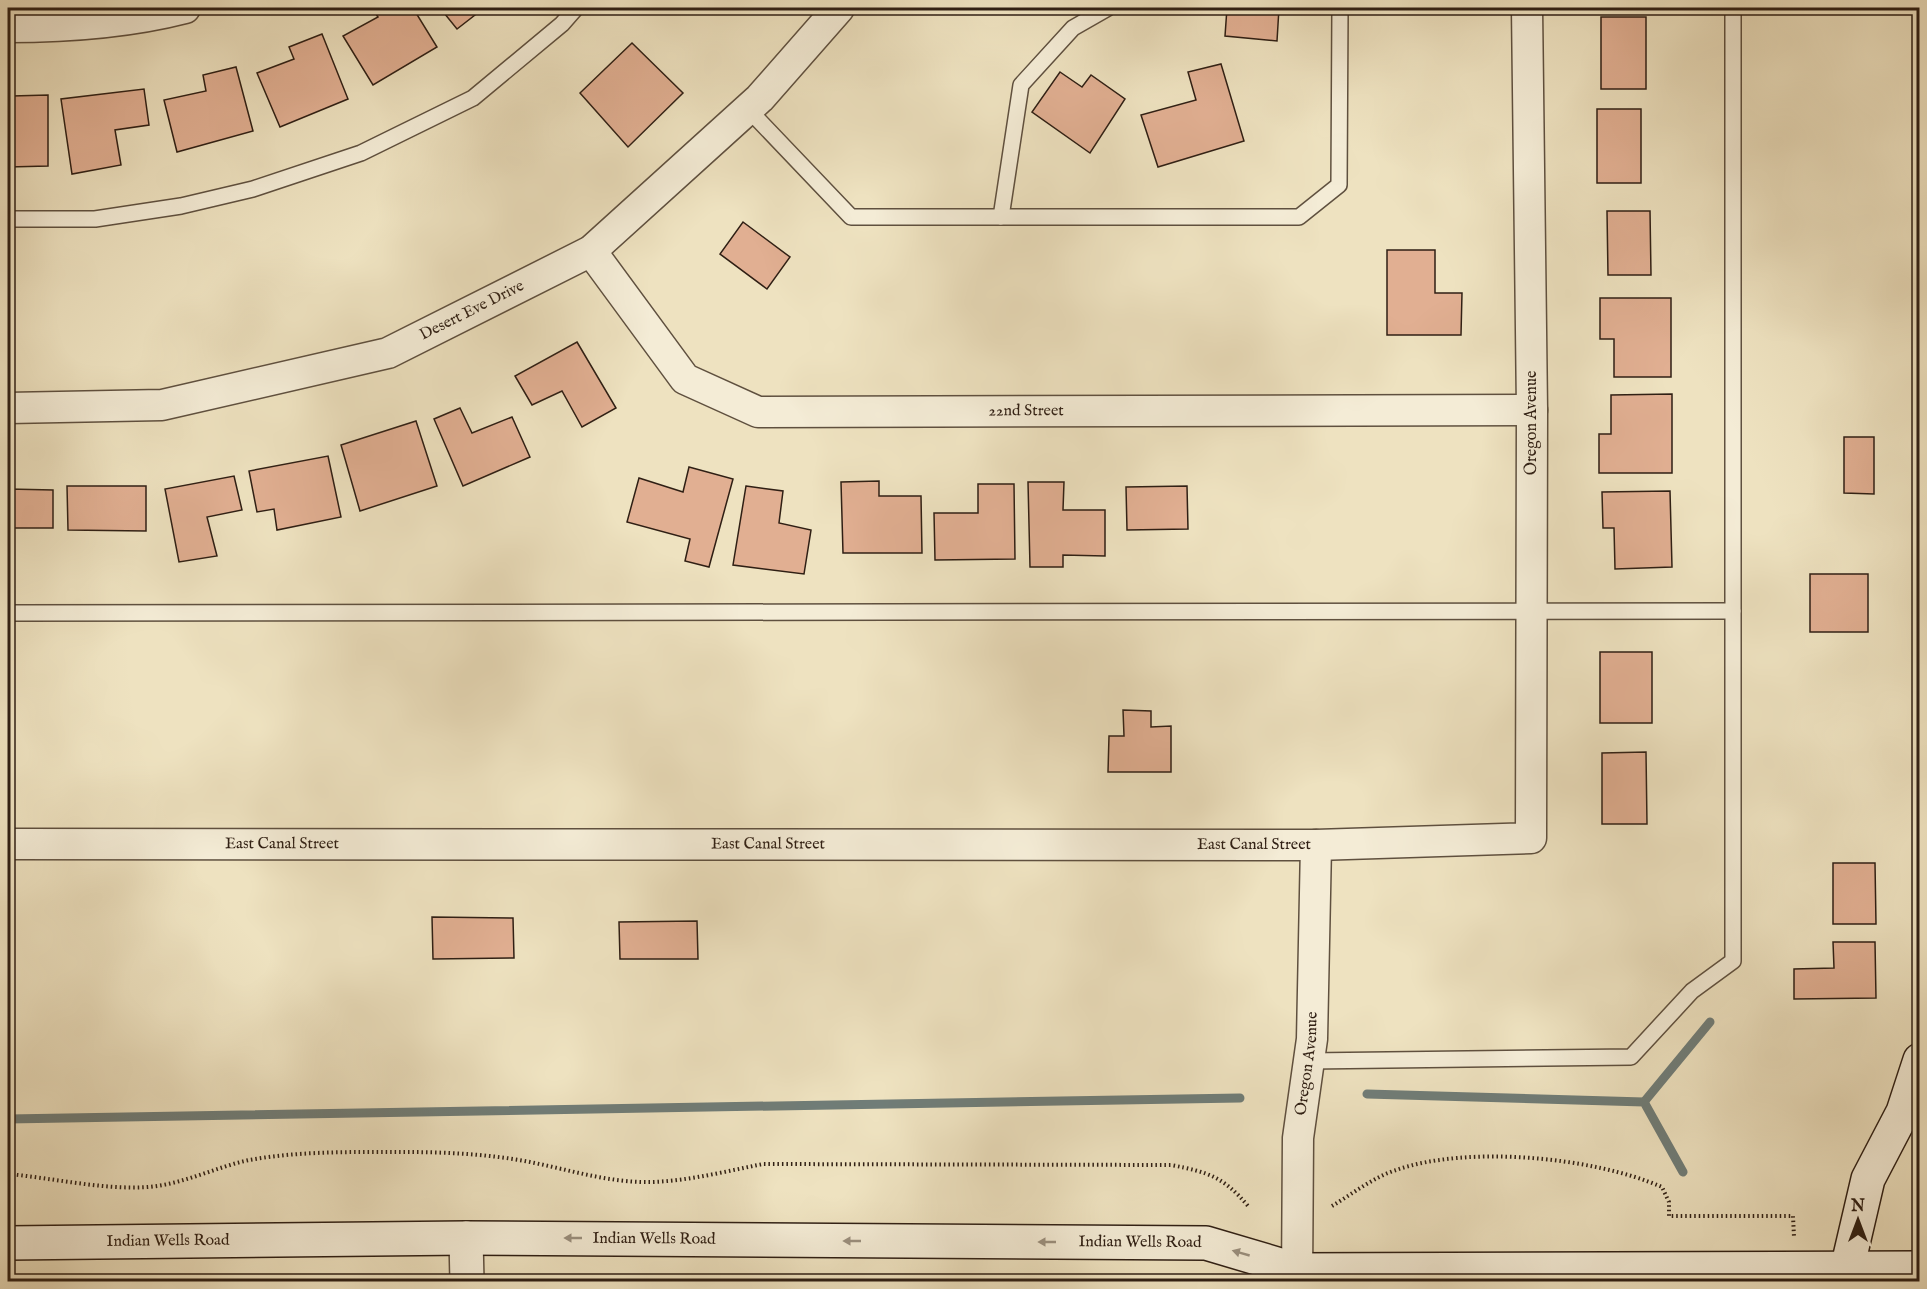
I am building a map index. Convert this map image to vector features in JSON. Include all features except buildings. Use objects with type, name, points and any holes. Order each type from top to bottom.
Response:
[{"type":"main road","points":[[1845,1274],[1868,1179],[1911,1105],[1920,1060]]},
{"type":"main road","points":[[466,1238],[467,1281]]},
{"type":"main road","name":"Indian Wells Road","points":[[8,1243],[466,1238],[1206,1243],[1297,1276]]},
{"type":"main road","name":"Indian Wells Road","points":[[1259,1281],[1297,1276],[1635,1269],[1794,1267],[1845,1274],[1920,1268]]},
{"type":"main road","points":[[1635,1269],[1665,1281]]},
{"type":"street","points":[[8,27],[51,27],[151,16],[185,8]]},
{"type":"street","name":"Desert Eve Drive","points":[[8,408],[162,405],[388,353],[591,251],[748,109],[839,8]]},
{"type":"street","name":"Oregon Avenue","points":[[1527,8],[1532,410],[1531,838]]},
{"type":"street","name":"22nd Street","points":[[591,251],[685,379],[758,412],[1532,410]]},
{"type":"street","name":"East Canal Street","points":[[8,844],[1316,845],[1531,838]]},
{"type":"street","name":"Oregon Avenue","points":[[1297,1276],[1298,1138],[1309,1061],[1316,845]]},
{"type":"lane","points":[[8,219],[95,219],[181,207],[254,189],[362,153],[473,98],[561,24],[576,8]]},
{"type":"lane","points":[[1000,217],[1021,85],[1073,28],[1108,8]]},
{"type":"lane","points":[[748,109],[850,217],[1299,217],[1339,186],[1340,8]]},
{"type":"lane","points":[[1309,1061],[1631,1057],[1692,991],[1733,960],[1733,8]]},
{"type":"lane","points":[[8,613],[1733,610]]},
{"type":"path","points":[[8,1174],[99,1185],[148,1187],[202,1176],[248,1160],[317,1154],[403,1152],[463,1154],[529,1162],[586,1176],[651,1182],[709,1175],[763,1164],[1171,1165],[1208,1172],[1232,1186],[1248,1206]]},
{"type":"path","points":[[1332,1206],[1395,1170],[1447,1159],[1498,1156],[1560,1162],[1633,1174],[1662,1187],[1669,1202],[1669,1216],[1793,1216],[1794,1267]]},
{"type":"waterway","points":[[1644,1102],[1710,1022]]},
{"type":"waterway","points":[[1367,1094],[1644,1102],[1683,1172]]},
{"type":"waterway","points":[[8,1119],[1240,1098]]}]
